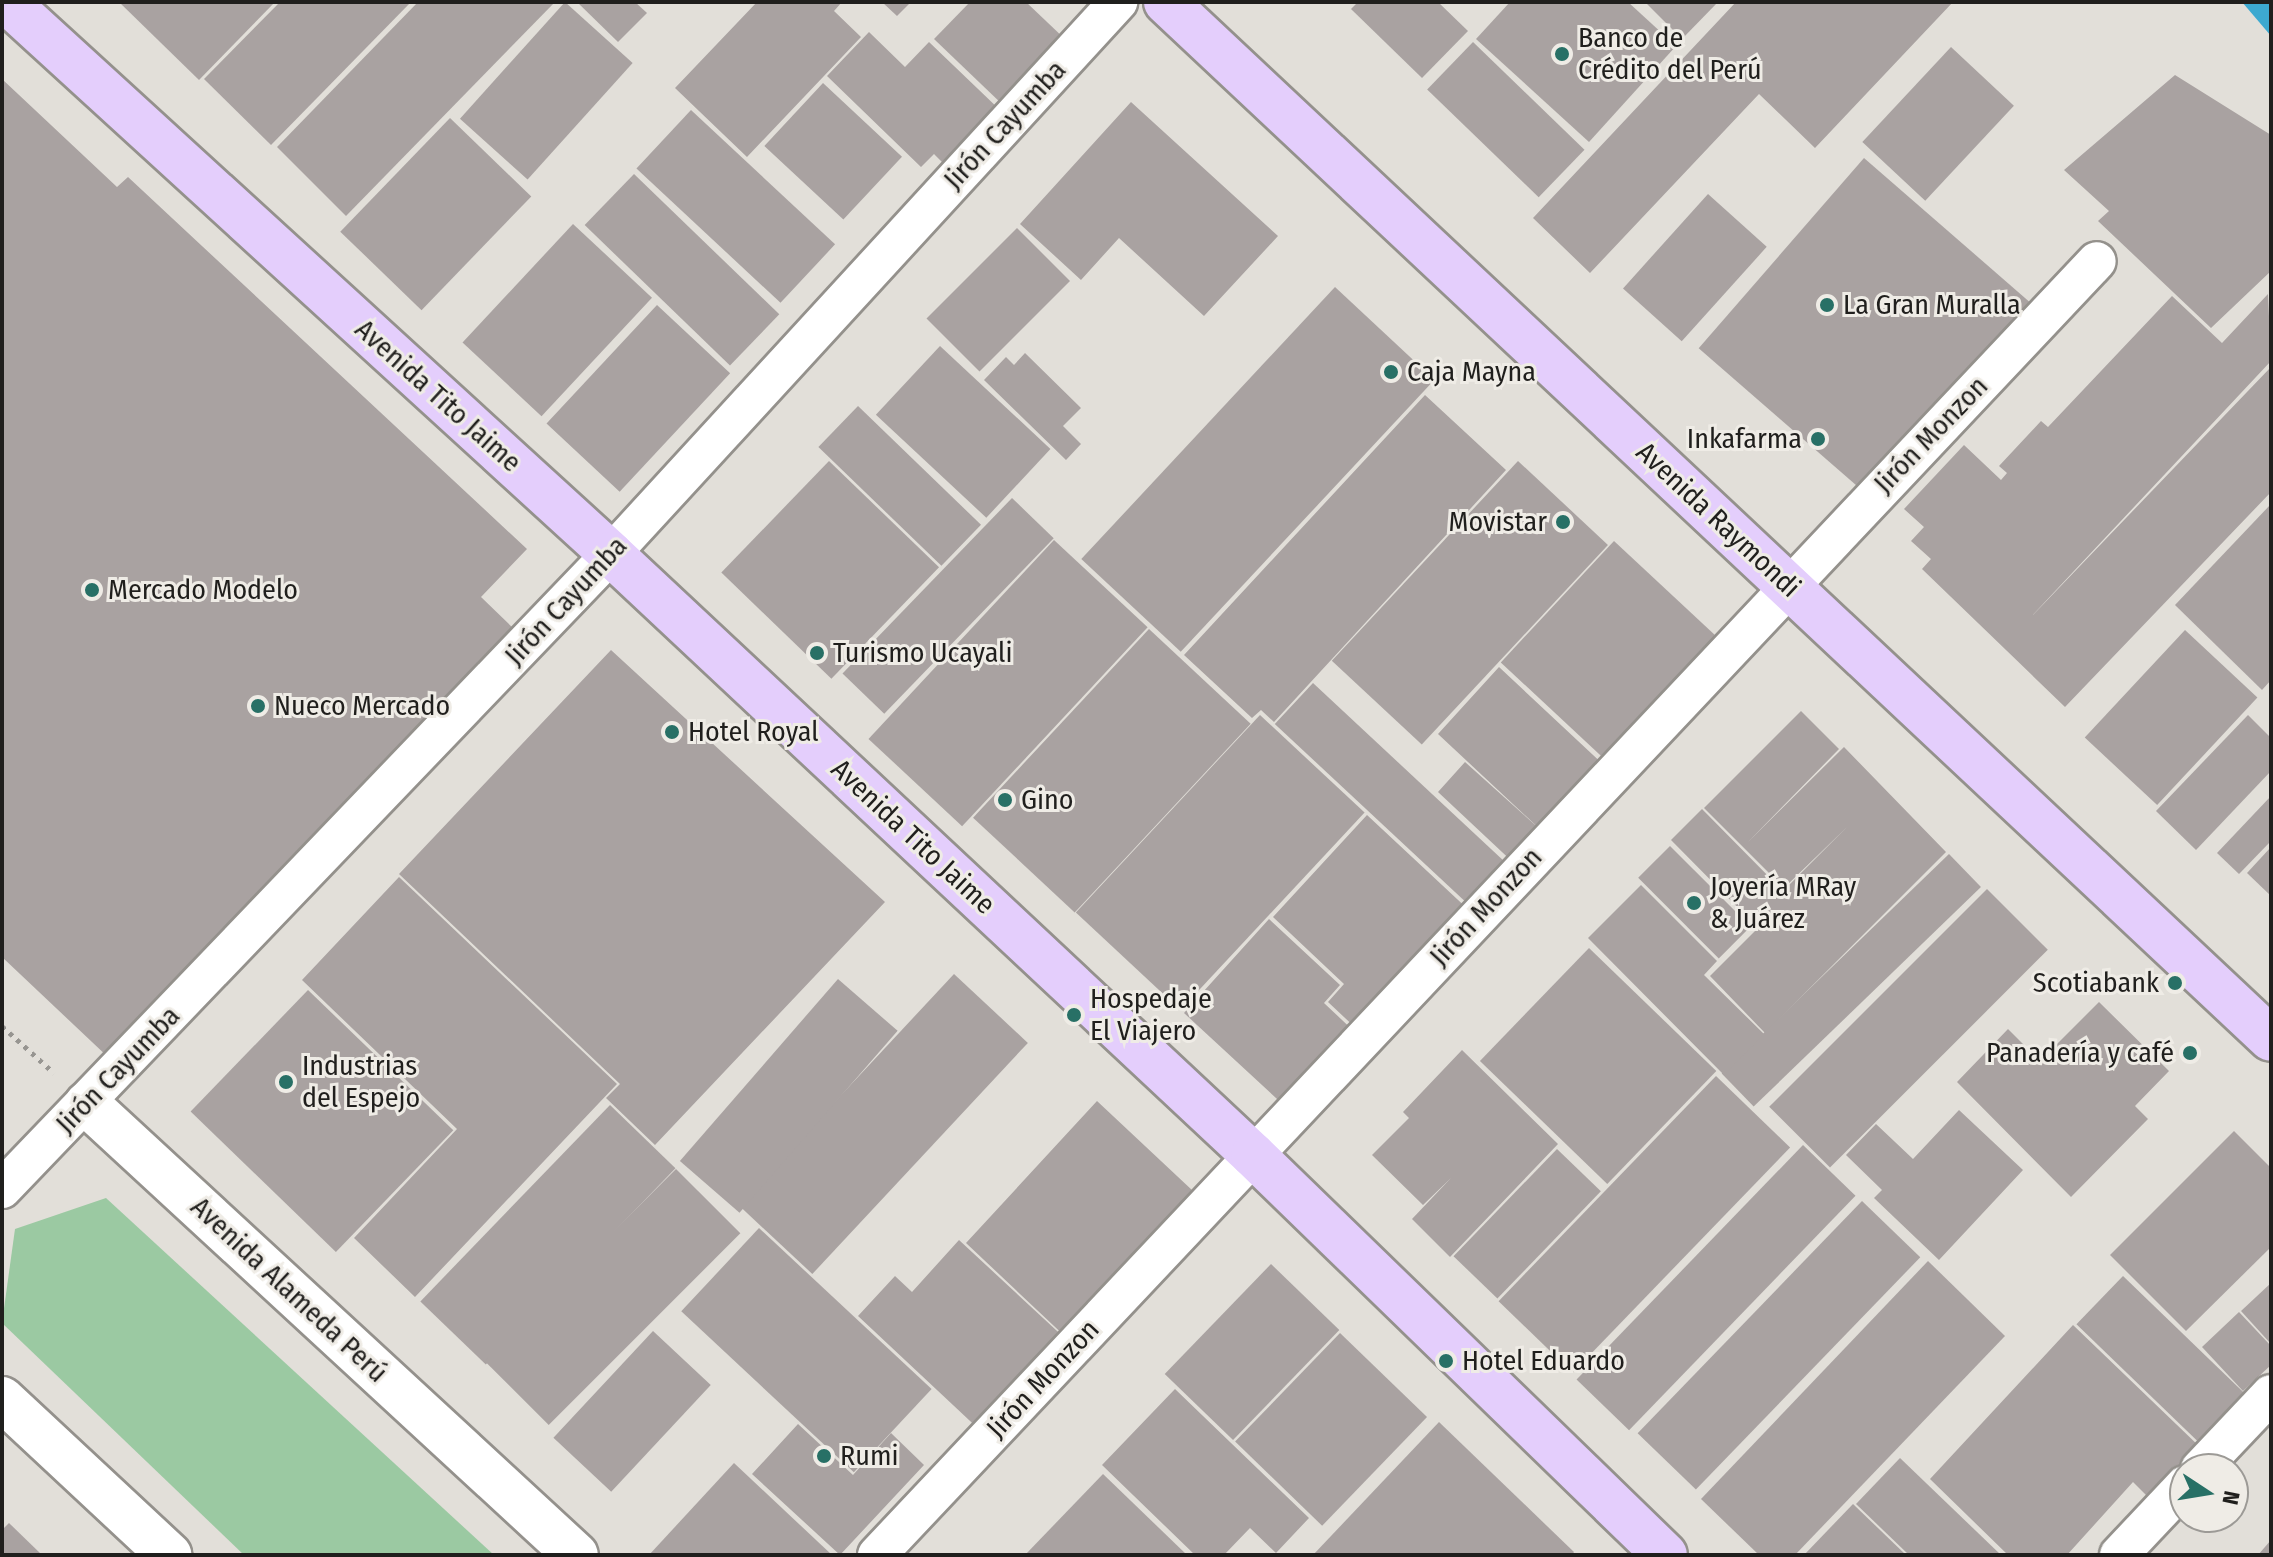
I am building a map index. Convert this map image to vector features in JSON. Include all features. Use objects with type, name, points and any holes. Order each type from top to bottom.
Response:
[{"type":"highway","name":"Avenida Tito Jaime","points":[[7,2],[611,554],[1253,1155],[1665,1555]]},
{"type":"highway","name":"Avenida Raymondi","points":[[1166,2],[2271,1039]]},
{"type":"street","name":"Jirón Cayumba","points":[[2,1189],[87,1104],[611,554],[1118,2]]},
{"type":"street","name":"Jirón Monzon","points":[[877,1555],[1788,585],[2097,261]]},
{"type":"street","name":"Avenida Alameda Perú","points":[[87,1104],[576,1555]]},
{"type":"street","points":[[2215,1453],[2271,1394]]},
{"type":"street","points":[[2,1399],[169,1555]]},
{"type":"street","points":[[2119,1555],[2169,1502]]},
{"type":"path","points":[[2,1026],[87,1104]]},
{"type":"green space","points":[[106,1198],[494,1555],[244,1555],[2,1323],[15,1229]]},
{"type":"water","points":[[2242,2],[2271,2],[2271,36]]},
{"type":"building","points":[[119,2],[275,2],[199,80]]},
{"type":"building","points":[[280,2],[411,2],[271,145],[204,79]]},
{"type":"building","points":[[418,2],[555,2],[346,216],[277,147]]},
{"type":"building","points":[[565,2],[633,63],[528,180],[460,119]]},
{"type":"building","points":[[577,2],[635,2],[647,13],[618,42]]},
{"type":"building","points":[[757,2],[842,2],[834,11],[861,37],[747,157],[675,88]]},
{"type":"building","points":[[882,2],[911,2],[897,16]]},
{"type":"building","points":[[970,2],[1026,2],[1067,41],[1004,106],[934,39]]},
{"type":"building","points":[[1358,2],[1438,2],[1468,31],[1422,78],[1351,9]]},
{"type":"building","points":[[1510,2],[1628,2],[1676,46],[1589,142],[1476,39]]},
{"type":"building","points":[[1645,2],[1718,2],[1682,39]]},
{"type":"building","points":[[1736,2],[1953,2],[1815,148],[1759,94],[1590,273],[1533,218]]},
{"type":"building","points":[[869,32],[905,67],[929,42],[1002,112],[948,168],[934,154],[921,167],[827,76]]},
{"type":"building","points":[[1473,42],[1584,150],[1539,197],[1427,89]]},
{"type":"building","points":[[1951,47],[2014,106],[1925,201],[1862,142]]},
{"type":"building","points":[[2175,75],[2271,135],[2271,271],[2211,328],[2098,221],[2109,211],[2064,170]]},
{"type":"building","points":[[2,79],[117,187],[128,177],[527,549],[481,597],[514,629],[110,1059],[2,957]]},
{"type":"building","points":[[823,83],[902,157],[843,220],[764,146]]},
{"type":"building","points":[[1131,102],[1278,236],[1204,316],[1119,238],[1081,280],[1020,224]]},
{"type":"building","points":[[691,110],[835,244],[781,303],[636,169]]},
{"type":"building","points":[[450,118],[531,196],[422,310],[340,232]]},
{"type":"building","points":[[1864,158],[2033,305],[1868,495],[1699,348]]},
{"type":"building","points":[[634,174],[779,314],[730,365],[585,225]]},
{"type":"building","points":[[1708,194],[1767,247],[1682,341],[1623,288]]},
{"type":"building","points":[[573,224],[652,298],[542,416],[463,342]]},
{"type":"building","points":[[1017,228],[1070,281],[980,372],[926,319]]},
{"type":"building","points":[[1335,287],[1434,380],[1181,652],[1081,559]]},
{"type":"building","points":[[2268,294],[2271,361],[2029,619],[2271,367],[2271,492],[2065,707],[1922,569],[1931,559],[1911,541],[1924,527],[1904,509],[1964,445],[2001,480],[2007,473],[1999,466],[2041,421],[2048,427],[2172,296],[2222,343]]},
{"type":"building","points":[[657,305],[730,373],[620,492],[547,423]]},
{"type":"building","points":[[940,346],[1050,449],[986,518],[876,415]]},
{"type":"building","points":[[1025,353],[1081,408],[1063,426],[1081,444],[1066,460],[984,380],[1006,357],[1014,365]]},
{"type":"building","points":[[1425,395],[1506,470],[1274,722],[1261,710],[1252,718],[1184,655]]},
{"type":"building","points":[[858,406],[981,525],[941,566],[818,447]]},
{"type":"building","points":[[829,461],[939,567],[831,679],[721,572]]},
{"type":"building","points":[[1518,461],[1608,545],[1422,745],[1332,661]]},
{"type":"building","points":[[1012,498],[1054,538],[884,714],[843,674]]},
{"type":"building","points":[[2271,504],[2271,680],[2262,690],[2175,605]]},
{"type":"building","points":[[1054,540],[1148,627],[962,826],[868,739]]},
{"type":"building","points":[[1614,541],[1726,645],[1613,767],[1501,662]]},
{"type":"building","points":[[1149,629],[1251,724],[1075,912],[973,818]]},
{"type":"building","points":[[2185,630],[2257,698],[2157,805],[2085,738]]},
{"type":"building","points":[[611,650],[885,902],[655,1145],[606,1098],[620,1084],[399,874]]},
{"type":"building","points":[[1499,667],[1608,769],[1518,867],[1438,792],[1465,762],[1543,832],[1438,734]]},
{"type":"building","points":[[1313,683],[1512,869],[1474,909],[1275,724]]},
{"type":"building","points":[[1801,711],[1839,749],[1748,842],[1844,747],[1946,852],[1765,1033],[1710,976],[1758,928],[1671,840],[1702,809],[1789,897],[1784,890],[1847,827],[1784,888],[1704,808]]},
{"type":"building","points":[[1260,715],[1365,813],[1180,1010],[1076,912]]},
{"type":"building","points":[[2248,715],[2271,738],[2271,771],[2196,850],[2156,811]]},
{"type":"building","points":[[2271,796],[2271,841],[2239,874],[2217,853]]},
{"type":"building","points":[[1367,815],[1472,913],[1361,1033],[1328,1002],[1344,984],[1273,917]]},
{"type":"building","name":"Joyería MRay & Juárez","points":[[1670,846],[1751,927],[1719,958],[1638,878]]},
{"type":"building","points":[[2271,847],[2271,896],[2247,873]]},
{"type":"building","points":[[1949,854],[1981,887],[1754,1107],[1722,1074]]},
{"type":"building","points":[[399,877],[617,1084],[415,1297],[354,1238],[457,1129],[302,980]]},
{"type":"building","points":[[1641,885],[1717,961],[1704,975],[1764,1034],[1724,1075],[1588,938]]},
{"type":"building","points":[[1987,889],[2048,950],[1830,1168],[1769,1107]]},
{"type":"building","points":[[1269,919],[1340,985],[1324,1003],[1359,1036],[1290,1111],[1184,1013]]},
{"type":"building","points":[[1589,948],[1716,1071],[1607,1184],[1480,1061]]},
{"type":"building","points":[[954,974],[1028,1043],[812,1274],[738,1205]]},
{"type":"building","points":[[838,979],[898,1031],[740,1213],[680,1161]]},
{"type":"building","points":[[308,990],[453,1130],[336,1252],[191,1112]]},
{"type":"building","points":[[2099,1002],[2169,1071],[2135,1106],[2148,1119],[2071,1197],[1957,1082],[2008,1029],[2040,1061]]},
{"type":"building","points":[[1462,1050],[1558,1144],[1450,1257],[1412,1219],[1451,1178],[1423,1205],[1372,1155],[1409,1118],[1403,1112]]},
{"type":"building","points":[[1716,1076],[1790,1148],[1573,1373],[1499,1301]]},
{"type":"building","points":[[1097,1101],[1193,1191],[1115,1275],[1071,1342],[966,1243]]},
{"type":"building","points":[[610,1105],[675,1168],[486,1365],[420,1301]]},
{"type":"building","points":[[1959,1110],[2023,1170],[1939,1260],[1874,1198],[1882,1190],[1846,1155],[1876,1124],[1913,1159]]},
{"type":"building","points":[[2234,1131],[2271,1168],[2271,1247],[2186,1331],[2110,1255]]},
{"type":"building","points":[[1803,1145],[1856,1196],[1629,1430],[1577,1380]]},
{"type":"building","points":[[1557,1149],[1601,1191],[1497,1299],[1453,1256]]},
{"type":"building","points":[[676,1169],[740,1233],[549,1425],[484,1361]]},
{"type":"building","points":[[1862,1201],[1920,1257],[1696,1490],[1638,1433]]},
{"type":"building","points":[[759,1228],[932,1389],[854,1472],[681,1311]]},
{"type":"building","points":[[959,1240],[1070,1343],[985,1435],[858,1316],[895,1276],[912,1292]]},
{"type":"building","points":[[1928,1261],[2005,1336],[1795,1555],[1759,1555],[1701,1499]]},
{"type":"building","points":[[1271,1264],[1339,1330],[1233,1440],[1165,1374]]},
{"type":"building","points":[[2123,1276],[2249,1398],[2202,1446],[2076,1324]]},
{"type":"building","points":[[2271,1283],[2271,1344],[2241,1311]]},
{"type":"building","points":[[2239,1312],[2271,1346],[2271,1365],[2243,1391],[2202,1347]]},
{"type":"building","points":[[2073,1325],[2202,1449],[2198,1453],[2169,1453],[2169,1483],[2152,1501],[2133,1482],[2067,1555],[2008,1555],[1930,1479]]},
{"type":"building","points":[[653,1331],[711,1385],[611,1492],[553,1438]]},
{"type":"building","points":[[1340,1333],[1427,1417],[1322,1526],[1235,1442]]},
{"type":"building","points":[[1175,1389],[1309,1518],[1276,1553],[1250,1528],[1224,1555],[1195,1555],[1102,1465]]},
{"type":"building","points":[[1439,1422],[1574,1552],[1572,1555],[1313,1555]]},
{"type":"building","points":[[798,1424],[853,1475],[891,1433],[924,1465],[840,1555],[752,1474]]},
{"type":"building","points":[[1900,1458],[2001,1555],[1909,1555],[1856,1504]]},
{"type":"building","points":[[734,1463],[832,1555],[649,1555]]},
{"type":"building","points":[[1103,1474],[1187,1555],[1025,1555]]},
{"type":"building","points":[[1853,1504],[1906,1555],[1804,1555]]},
{"type":"building","points":[[9,1523],[42,1555],[2,1555],[2,1530]]},
{"type":"building","points":[[2271,1540],[2271,1555],[2258,1555]]},
{"type":"place","name":"Banco de Crédito del Perú","points":[[1562,54]]},
{"type":"place","name":"La Gran Muralla","points":[[1827,305]]},
{"type":"place","name":"Caja Mayna","points":[[1391,372]]},
{"type":"place","name":"Inkafarma","points":[[1818,439]]},
{"type":"place","name":"Movistar","points":[[1563,522]]},
{"type":"place","name":"Mercado Modelo","points":[[92,590]]},
{"type":"place","name":"Turismo Ucayali","points":[[817,653]]},
{"type":"place","name":"Nueco Mercado","points":[[258,706]]},
{"type":"place","name":"Hotel Royal","points":[[672,732]]},
{"type":"place","name":"Gino","points":[[1005,800]]},
{"type":"place","name":"Joyería MRay & Juárez","points":[[1694,903]]},
{"type":"place","name":"Scotiabank","points":[[2175,983]]},
{"type":"place","name":"Hospedaje El Viajero","points":[[1074,1015]]},
{"type":"place","name":"Panadería y café","points":[[2190,1053]]},
{"type":"place","name":"Industrias del Espejo","points":[[286,1082]]},
{"type":"place","name":"Hotel Eduardo","points":[[1446,1361]]},
{"type":"place","name":"Rumi","points":[[824,1456]]}]
